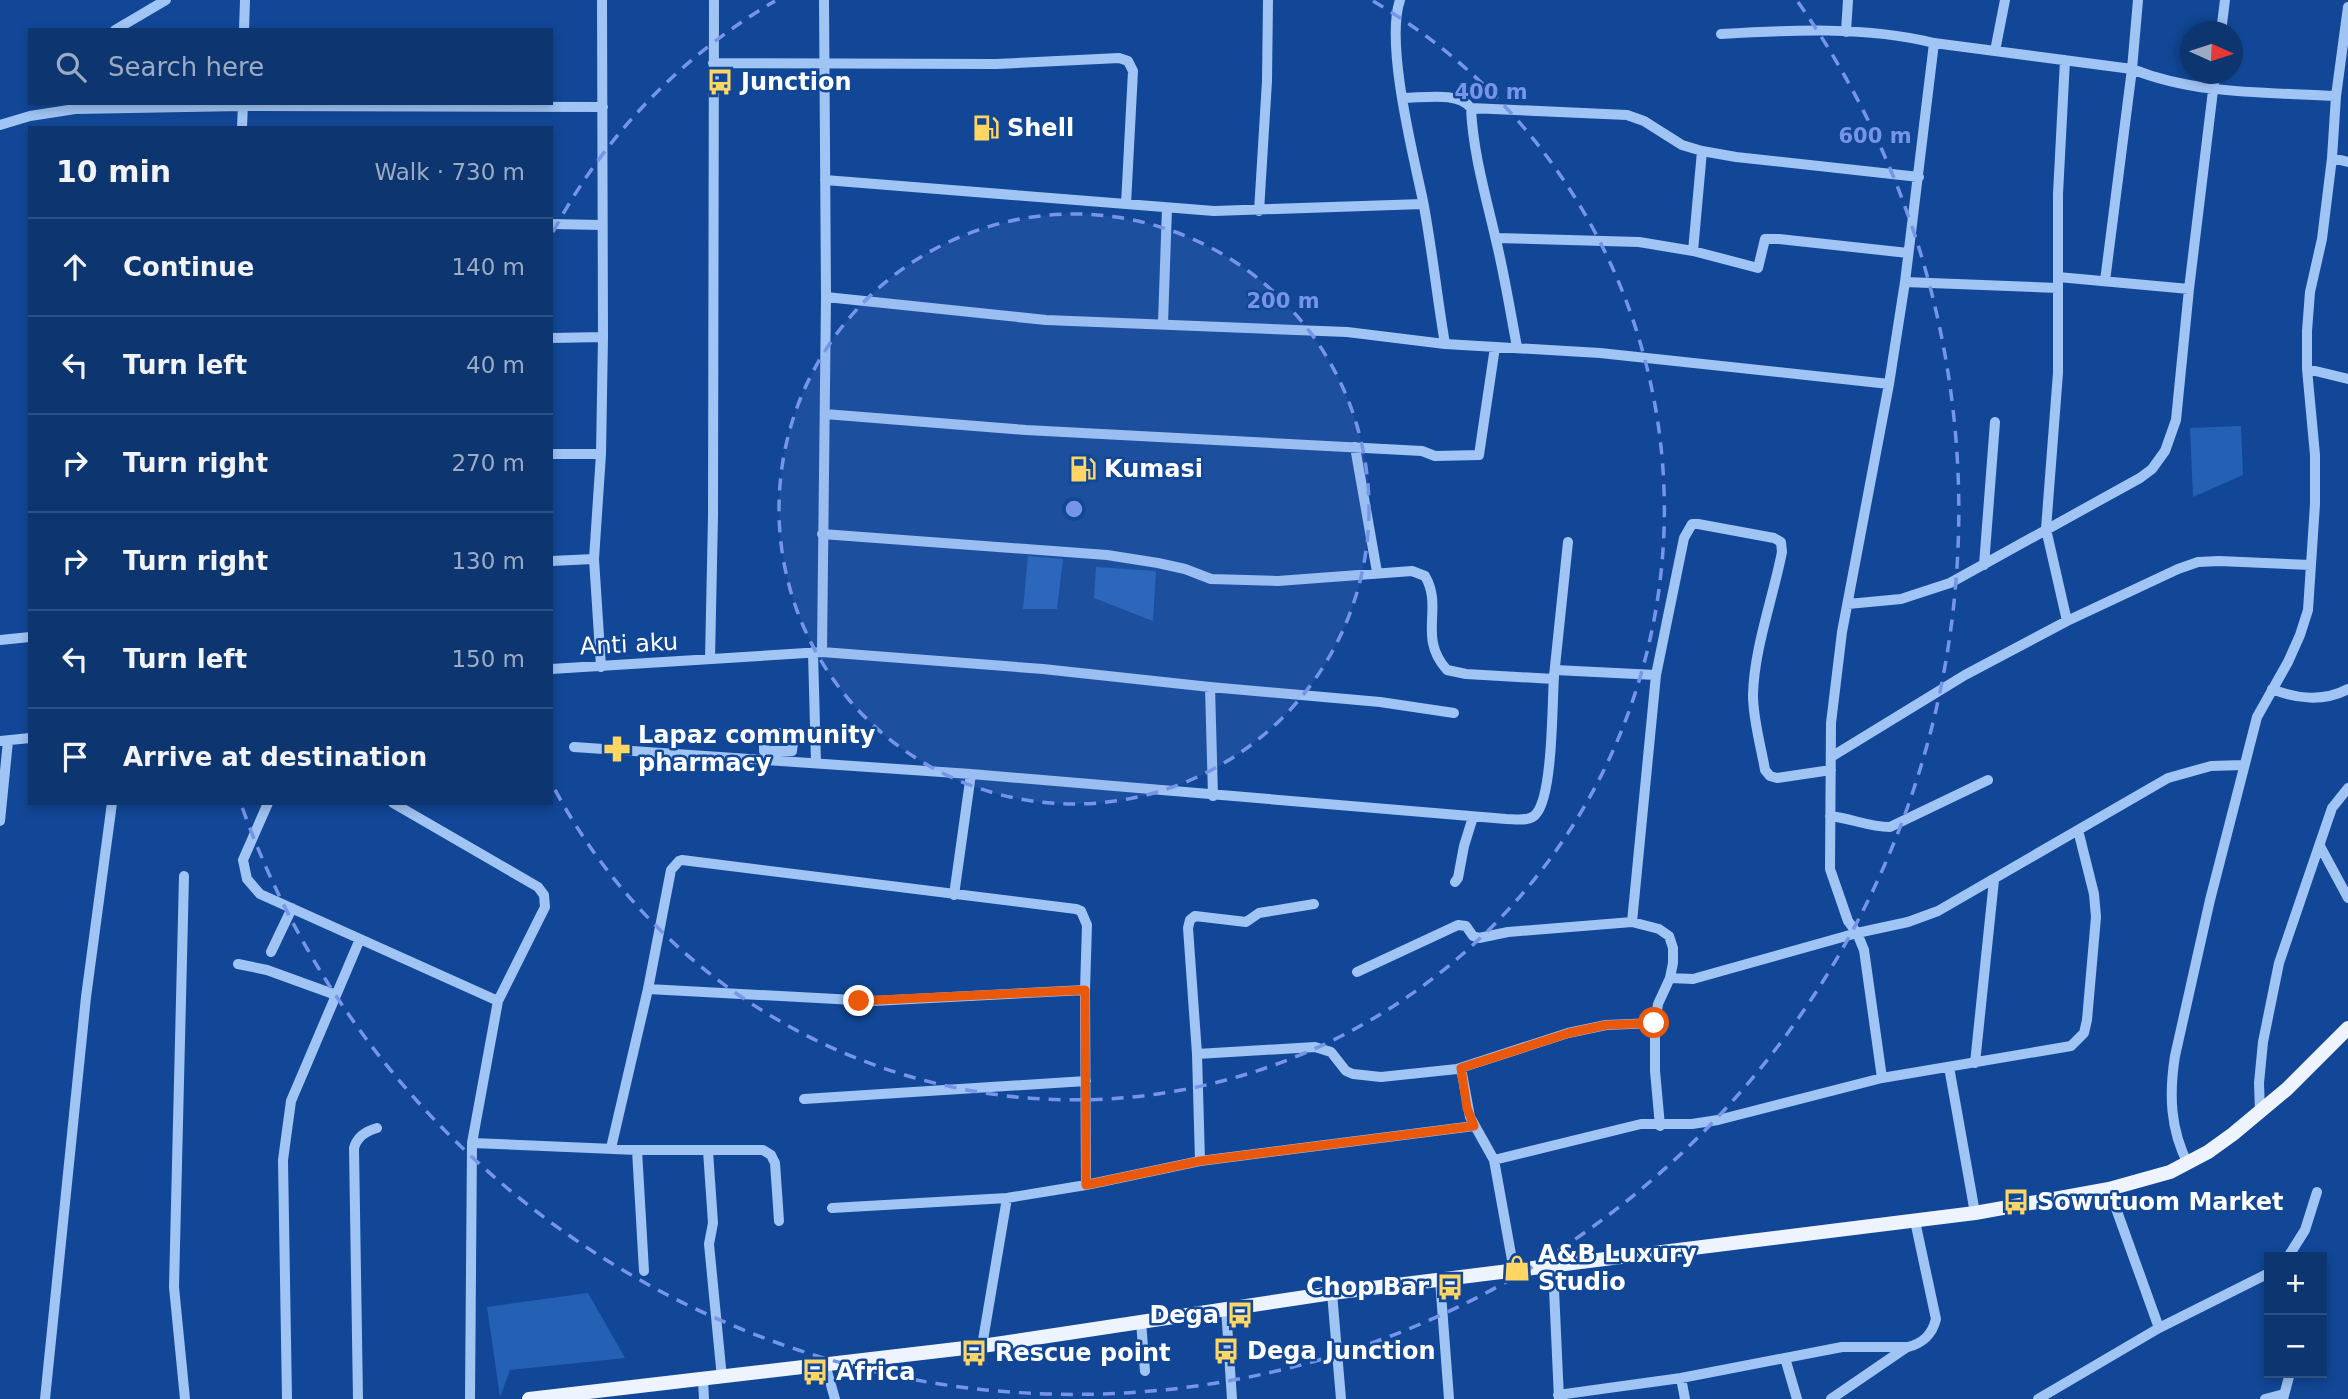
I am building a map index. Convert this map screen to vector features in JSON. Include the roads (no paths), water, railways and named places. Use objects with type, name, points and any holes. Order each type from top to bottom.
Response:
[{"type":"main road","points":[[529,1399],[593,1395],[982,1346],[1332,1293],[1553,1268],[1975,1213],[2109,1189],[2170,1172],[2188,1164],[2233,1135],[2287,1089],[2348,1028]]},
{"type":"street","points":[[118,28],[166,0]]},
{"type":"street","points":[[244,0],[244,28]]},
{"type":"street","points":[[601,667],[594,559],[601,454],[603,337],[602,0]]},
{"type":"street","points":[[710,659],[714,0]]},
{"type":"street","points":[[816,763],[826,297],[824,0]]},
{"type":"street","points":[[1259,211],[1267,80],[1268,0]]},
{"type":"street","points":[[1400,0],[1396,34],[1403,98],[1445,344]]},
{"type":"street","points":[[1846,32],[1848,0]]},
{"type":"street","points":[[1995,51],[2005,0]]},
{"type":"street","points":[[2105,281],[2138,0]]},
{"type":"street","points":[[2222,21],[2225,0]]},
{"type":"street","points":[[2188,1164],[2173,1125],[2171,1082],[2210,901],[2256,717],[2301,635],[2308,610],[2315,504],[2315,455],[2307,369],[2311,292],[2322,239],[2348,7]]},
{"type":"street","points":[[1721,34],[1846,32],[1903,36],[1934,43],[2132,69],[2157,79],[2212,89],[2336,96]]},
{"type":"street","points":[[1882,1078],[1864,950],[1848,920],[1830,869],[1830,770],[1834,684],[1905,282],[1934,43]]},
{"type":"street","points":[[713,63],[996,64],[1119,58],[1128,61],[1133,71],[1126,204]]},
{"type":"street","points":[[2065,60],[2057,194],[2058,373],[2046,529],[2067,621]]},
{"type":"street","points":[[1848,604],[1901,599],[1929,591],[1984,565],[2140,478],[2152,469],[2165,451],[2176,420],[2213,84]]},
{"type":"street","points":[[1403,98],[1457,98],[1466,101],[1471,108],[1478,166],[1496,238],[1517,347]]},
{"type":"street","points":[[0,125],[30,116],[75,109],[242,105],[603,107]]},
{"type":"street","points":[[242,105],[242,126]]},
{"type":"street","points":[[1471,108],[1627,115],[1644,121],[1682,145],[1702,151],[1919,177]]},
{"type":"street","points":[[1693,251],[1702,151]]},
{"type":"street","points":[[2332,158],[2348,162]]},
{"type":"street","points":[[825,180],[1167,208],[1259,211],[1423,204]]},
{"type":"street","points":[[1163,323],[1167,208]]},
{"type":"street","points":[[553,224],[601,225]]},
{"type":"street","points":[[1496,238],[1640,242],[1693,251],[1758,268],[1765,239],[1908,253]]},
{"type":"street","points":[[1905,282],[2105,281],[2189,289]]},
{"type":"street","points":[[826,297],[1046,320],[1347,332],[1445,344],[1600,353],[1889,384]]},
{"type":"street","points":[[553,338],[603,337]]},
{"type":"street","points":[[824,414],[1026,430],[1422,451],[1435,456],[1479,456],[1495,347]]},
{"type":"street","points":[[2307,369],[2348,379]]},
{"type":"street","points":[[1984,565],[1995,422]]},
{"type":"street","points":[[1355,447],[1377,572]]},
{"type":"street","points":[[553,454],[601,454]]},
{"type":"street","points":[[1632,922],[1656,675],[1684,538],[1692,524],[1779,540],[1782,552],[1755,670],[1753,696],[1765,770],[1770,776],[1777,778],[1830,770]]},
{"type":"street","points":[[822,534],[1107,555],[1185,569],[1211,579],[1279,581],[1412,571],[1425,576],[1432,589],[1433,651],[1447,670],[1466,674],[1656,675]]},
{"type":"street","points":[[574,747],[971,774],[1473,817],[1529,819],[1538,811],[1544,795],[1550,753],[1568,542]]},
{"type":"street","points":[[553,561],[594,559]]},
{"type":"street","points":[[1831,757],[1965,675],[2067,621],[2178,569],[2198,562],[2219,561],[2311,565]]},
{"type":"street","points":[[0,640],[28,637]]},
{"type":"street","name":"Anti aku","points":[[553,669],[817,652],[1043,669],[1380,702],[1454,713]]},
{"type":"street","points":[[1210,687],[1213,796]]},
{"type":"street","points":[[2272,689],[2304,698],[2325,697],[2348,689]]},
{"type":"street","points":[[0,821],[4,741],[28,738]]},
{"type":"street","points":[[1670,978],[1693,979],[1857,933],[1908,922],[1938,911],[2168,778],[2211,766],[2243,765]]},
{"type":"street","points":[[954,895],[971,774]]},
{"type":"street","points":[[1830,816],[1848,817],[1875,826],[1890,827],[1988,780]]},
{"type":"street","points":[[2260,1112],[2260,1063],[2279,963],[2332,808],[2348,788]]},
{"type":"street","points":[[45,1399],[86,998],[112,805]]},
{"type":"street","points":[[267,805],[243,860],[247,879],[260,894],[498,1001]]},
{"type":"street","points":[[396,805],[538,887],[544,895],[545,907],[498,1001],[472,1143],[470,1399]]},
{"type":"street","points":[[1455,882],[1473,817]]},
{"type":"street","points":[[1494,1160],[1617,1128],[1718,1120],[1882,1078],[2071,1046],[2084,1033],[2087,1020],[2096,916],[2094,894],[2078,830]]},
{"type":"street","points":[[2320,846],[2348,898]]},
{"type":"street","points":[[611,1148],[648,989],[671,870],[679,861],[1081,911],[1087,925],[1086,1185]]},
{"type":"street","points":[[184,876],[174,1287],[185,1399]]},
{"type":"street","points":[[1975,1063],[1994,880]]},
{"type":"street","points":[[1200,1161],[1197,1054],[1188,929],[1190,920],[1195,916],[1246,922],[1259,913],[1314,904]]},
{"type":"street","points":[[271,952],[292,908]]},
{"type":"street","points":[[1357,972],[1458,925],[1466,926],[1473,936],[1479,938],[1508,932],[1632,922],[1659,929],[1669,936],[1674,953],[1670,978],[1658,1004],[1654,1023],[1660,1126]]},
{"type":"street","points":[[287,1399],[283,1160],[291,1101],[360,939]]},
{"type":"street","points":[[238,964],[267,970],[336,995]]},
{"type":"street","points":[[648,989],[859,1001],[1085,990]]},
{"type":"street","points":[[1197,1054],[1315,1047],[1331,1052],[1346,1070],[1353,1074],[1371,1077],[1461,1068],[1569,1033],[1606,1025],[1654,1023]]},
{"type":"street","points":[[1949,1067],[1975,1213]]},
{"type":"street","points":[[1461,1068],[1467,1108],[1494,1160],[1514,1271]]},
{"type":"street","points":[[804,1099],[1086,1081]]},
{"type":"street","points":[[832,1208],[1007,1198],[1086,1185],[1200,1161],[1474,1126]]},
{"type":"street","points":[[358,1399],[354,1148],[356,1141],[368,1131],[377,1128]]},
{"type":"street","points":[[472,1143],[637,1150],[763,1150],[771,1155],[775,1163],[779,1221]]},
{"type":"street","points":[[637,1150],[644,1271]]},
{"type":"street","points":[[708,1151],[713,1223],[709,1244],[722,1378]]},
{"type":"street","points":[[2109,1189],[2159,1328]]},
{"type":"street","points":[[2291,1252],[2305,1230],[2316,1192]]},
{"type":"street","points":[[982,1346],[1007,1198]]},
{"type":"street","points":[[1553,1268],[1559,1397],[1842,1348],[1916,1345],[1930,1335],[1936,1319],[1915,1221]]},
{"type":"street","points":[[2038,1399],[2159,1328],[2264,1276]]},
{"type":"street","points":[[1440,1280],[1449,1399]]},
{"type":"street","points":[[1332,1293],[1341,1399]]},
{"type":"street","points":[[1226,1308],[1232,1399]]},
{"type":"street","points":[[1141,1322],[1145,1371]]},
{"type":"street","points":[[1831,1399],[1908,1347]]},
{"type":"street","points":[[1785,1358],[1797,1399]]},
{"type":"street","points":[[825,1364],[835,1399]]},
{"type":"street","points":[[1681,1378],[1685,1399]]},
{"type":"street","points":[[2265,1399],[2283,1396],[2288,1378]]},
{"type":"street","points":[[703,1380],[704,1399]]},
{"type":"place","name":"Junction","points":[[720,82]]},
{"type":"place","name":"Shell","points":[[986,128]]},
{"type":"place","name":"Kumasi","points":[[1083,469]]},
{"type":"place","name":"Lapaz community pharmacy","points":[[617,749]]},
{"type":"place","name":"Sowutuom Market","points":[[2016,1202]]},
{"type":"place","name":"A&B Luxury Studio","points":[[1517,1268]]},
{"type":"place","name":"Chop Bar","points":[[1450,1287]]},
{"type":"place","name":"Dega","points":[[1240,1315]]},
{"type":"place","name":"Dega Junction","points":[[1226,1351]]},
{"type":"place","name":"Rescue point","points":[[974,1353]]},
{"type":"place","name":"Africa","points":[[815,1372]]}]
